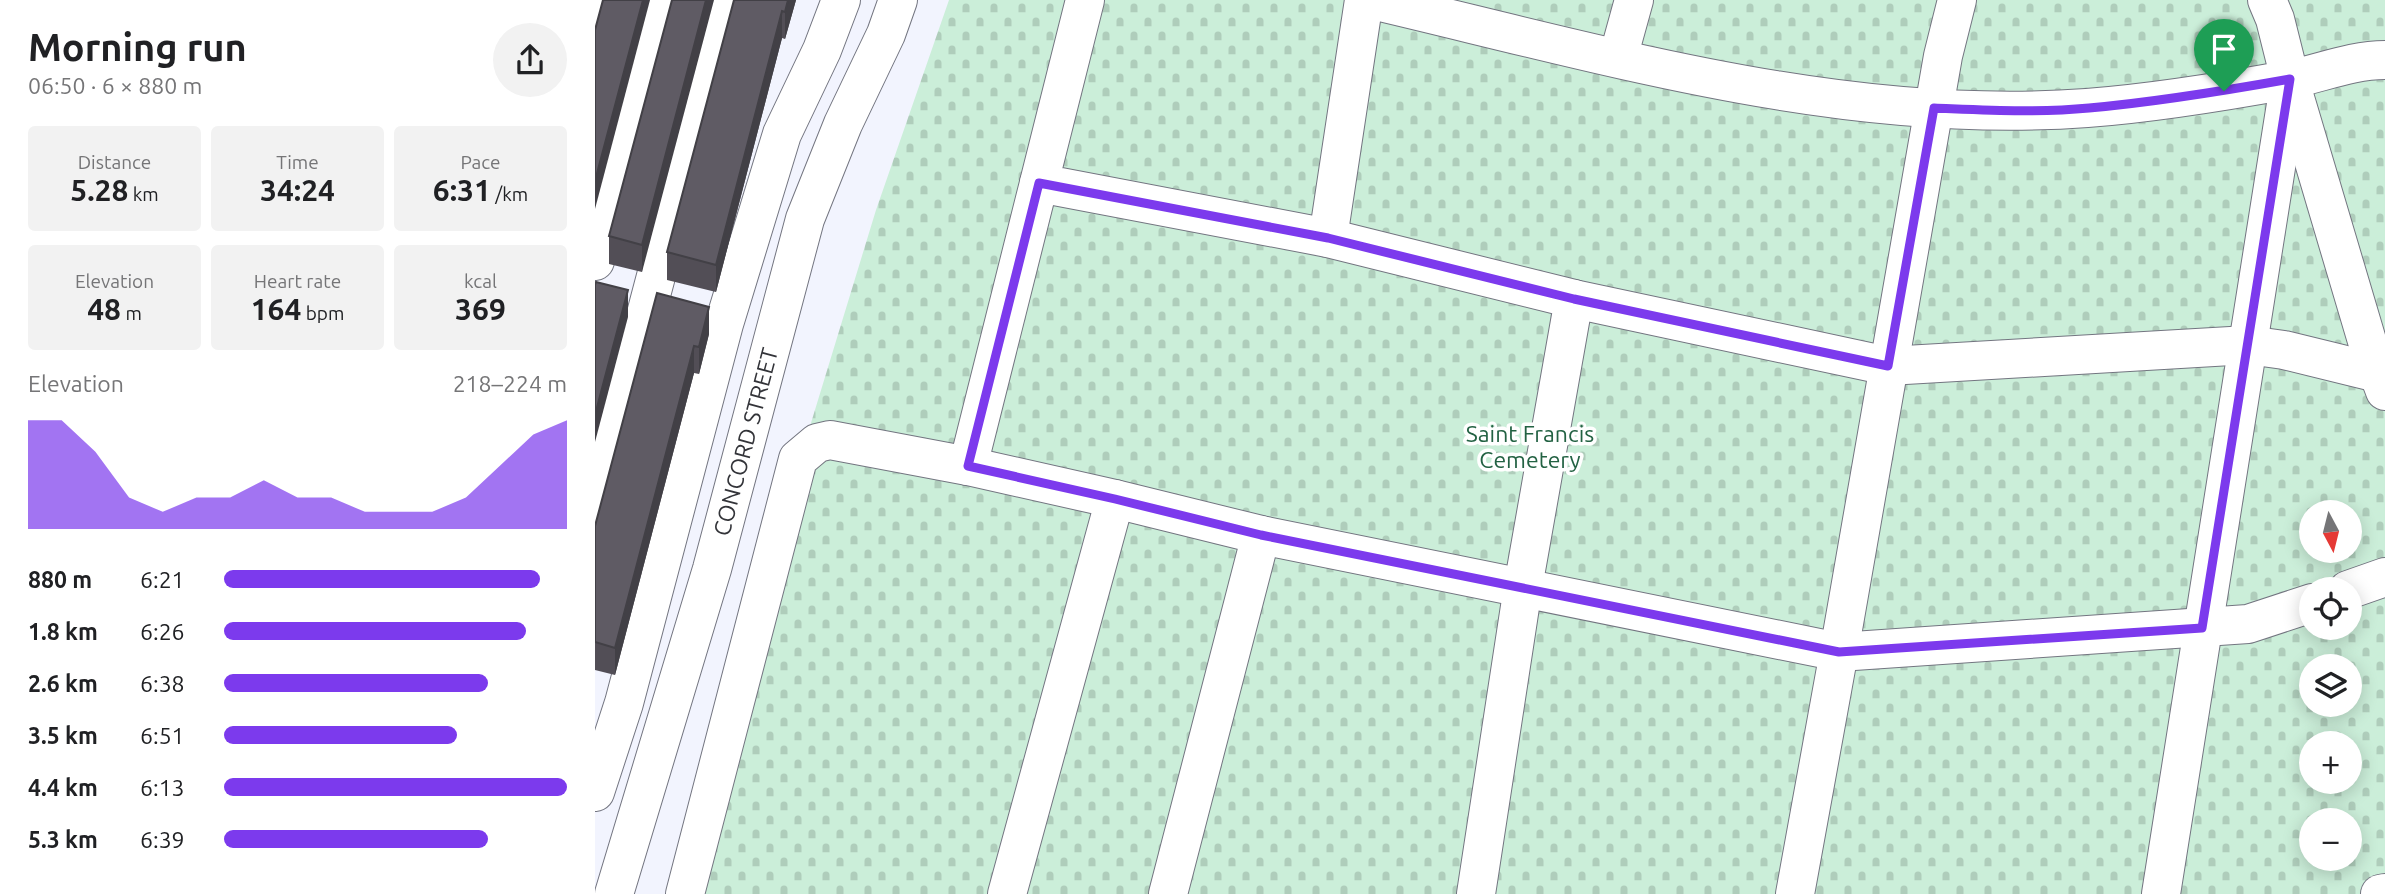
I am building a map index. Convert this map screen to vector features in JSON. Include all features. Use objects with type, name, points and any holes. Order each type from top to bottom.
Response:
[{"type":"street","points":[[595,14],[599,0]]},
{"type":"street","points":[[595,507],[613,288],[664,0]]},
{"type":"street","points":[[613,288],[729,0]]},
{"type":"street","points":[[595,792],[610,699],[782,134],[822,50],[841,0]]},
{"type":"street","points":[[968,466],[1085,0]]},
{"type":"street","points":[[1328,238],[1364,0]]},
{"type":"street","points":[[1372,0],[1618,58],[1815,98],[1934,108],[2007,111],[2088,108],[2224,91],[2347,65],[2385,60]]},
{"type":"street","points":[[1618,58],[1634,0]]},
{"type":"street","points":[[1795,894],[1943,56],[1957,0]]},
{"type":"street","points":[[2267,0],[2275,19],[2290,79],[2382,382]]},
{"type":"street","name":"CONCORD STREET","points":[[614,894],[712,569],[804,219],[843,124],[886,34],[893,1]]},
{"type":"street","points":[[2161,894],[2290,79]]},
{"type":"street","points":[[1039,183],[1328,238],[1574,299],[1888,366],[2248,345],[2284,350],[2382,382]]},
{"type":"street","points":[[613,288],[725,324]]},
{"type":"street","points":[[1476,894],[1523,587],[1574,299]]},
{"type":"street","points":[[685,894],[798,459],[817,443],[830,440],[968,466],[1261,535],[1839,652],[2248,624],[2299,607]]},
{"type":"street","points":[[1007,894],[1115,499]]},
{"type":"street","points":[[1168,894],[1261,535]]},
{"type":"street","points":[[2362,585],[2385,577]]},
{"type":"street","points":[[2380,894],[2385,893]]},
{"type":"green space","name":"Saint Francis Cemetery","points":[[949,0],[2385,0],[2385,894],[675,894],[753,613],[876,210]]},
{"type":"building","points":[[603,0],[643,0],[595,181],[595,30]]},
{"type":"building","points":[[672,0],[706,0],[642,245],[609,236]]},
{"type":"building","points":[[734,0],[788,0],[785,12],[782,11],[716,265],[667,252]]},
{"type":"building","points":[[596,282],[628,290],[595,415],[595,285]]},
{"type":"building","points":[[657,293],[709,307],[699,347],[694,346],[615,648],[595,642],[595,526]]},
{"type":"route","points":[[2290,79],[2202,628],[1839,652],[1261,535],[968,466],[1039,183],[1328,238],[1574,299],[1888,366],[1934,108],[2007,111],[2088,108],[2224,91],[2290,79]]}]
